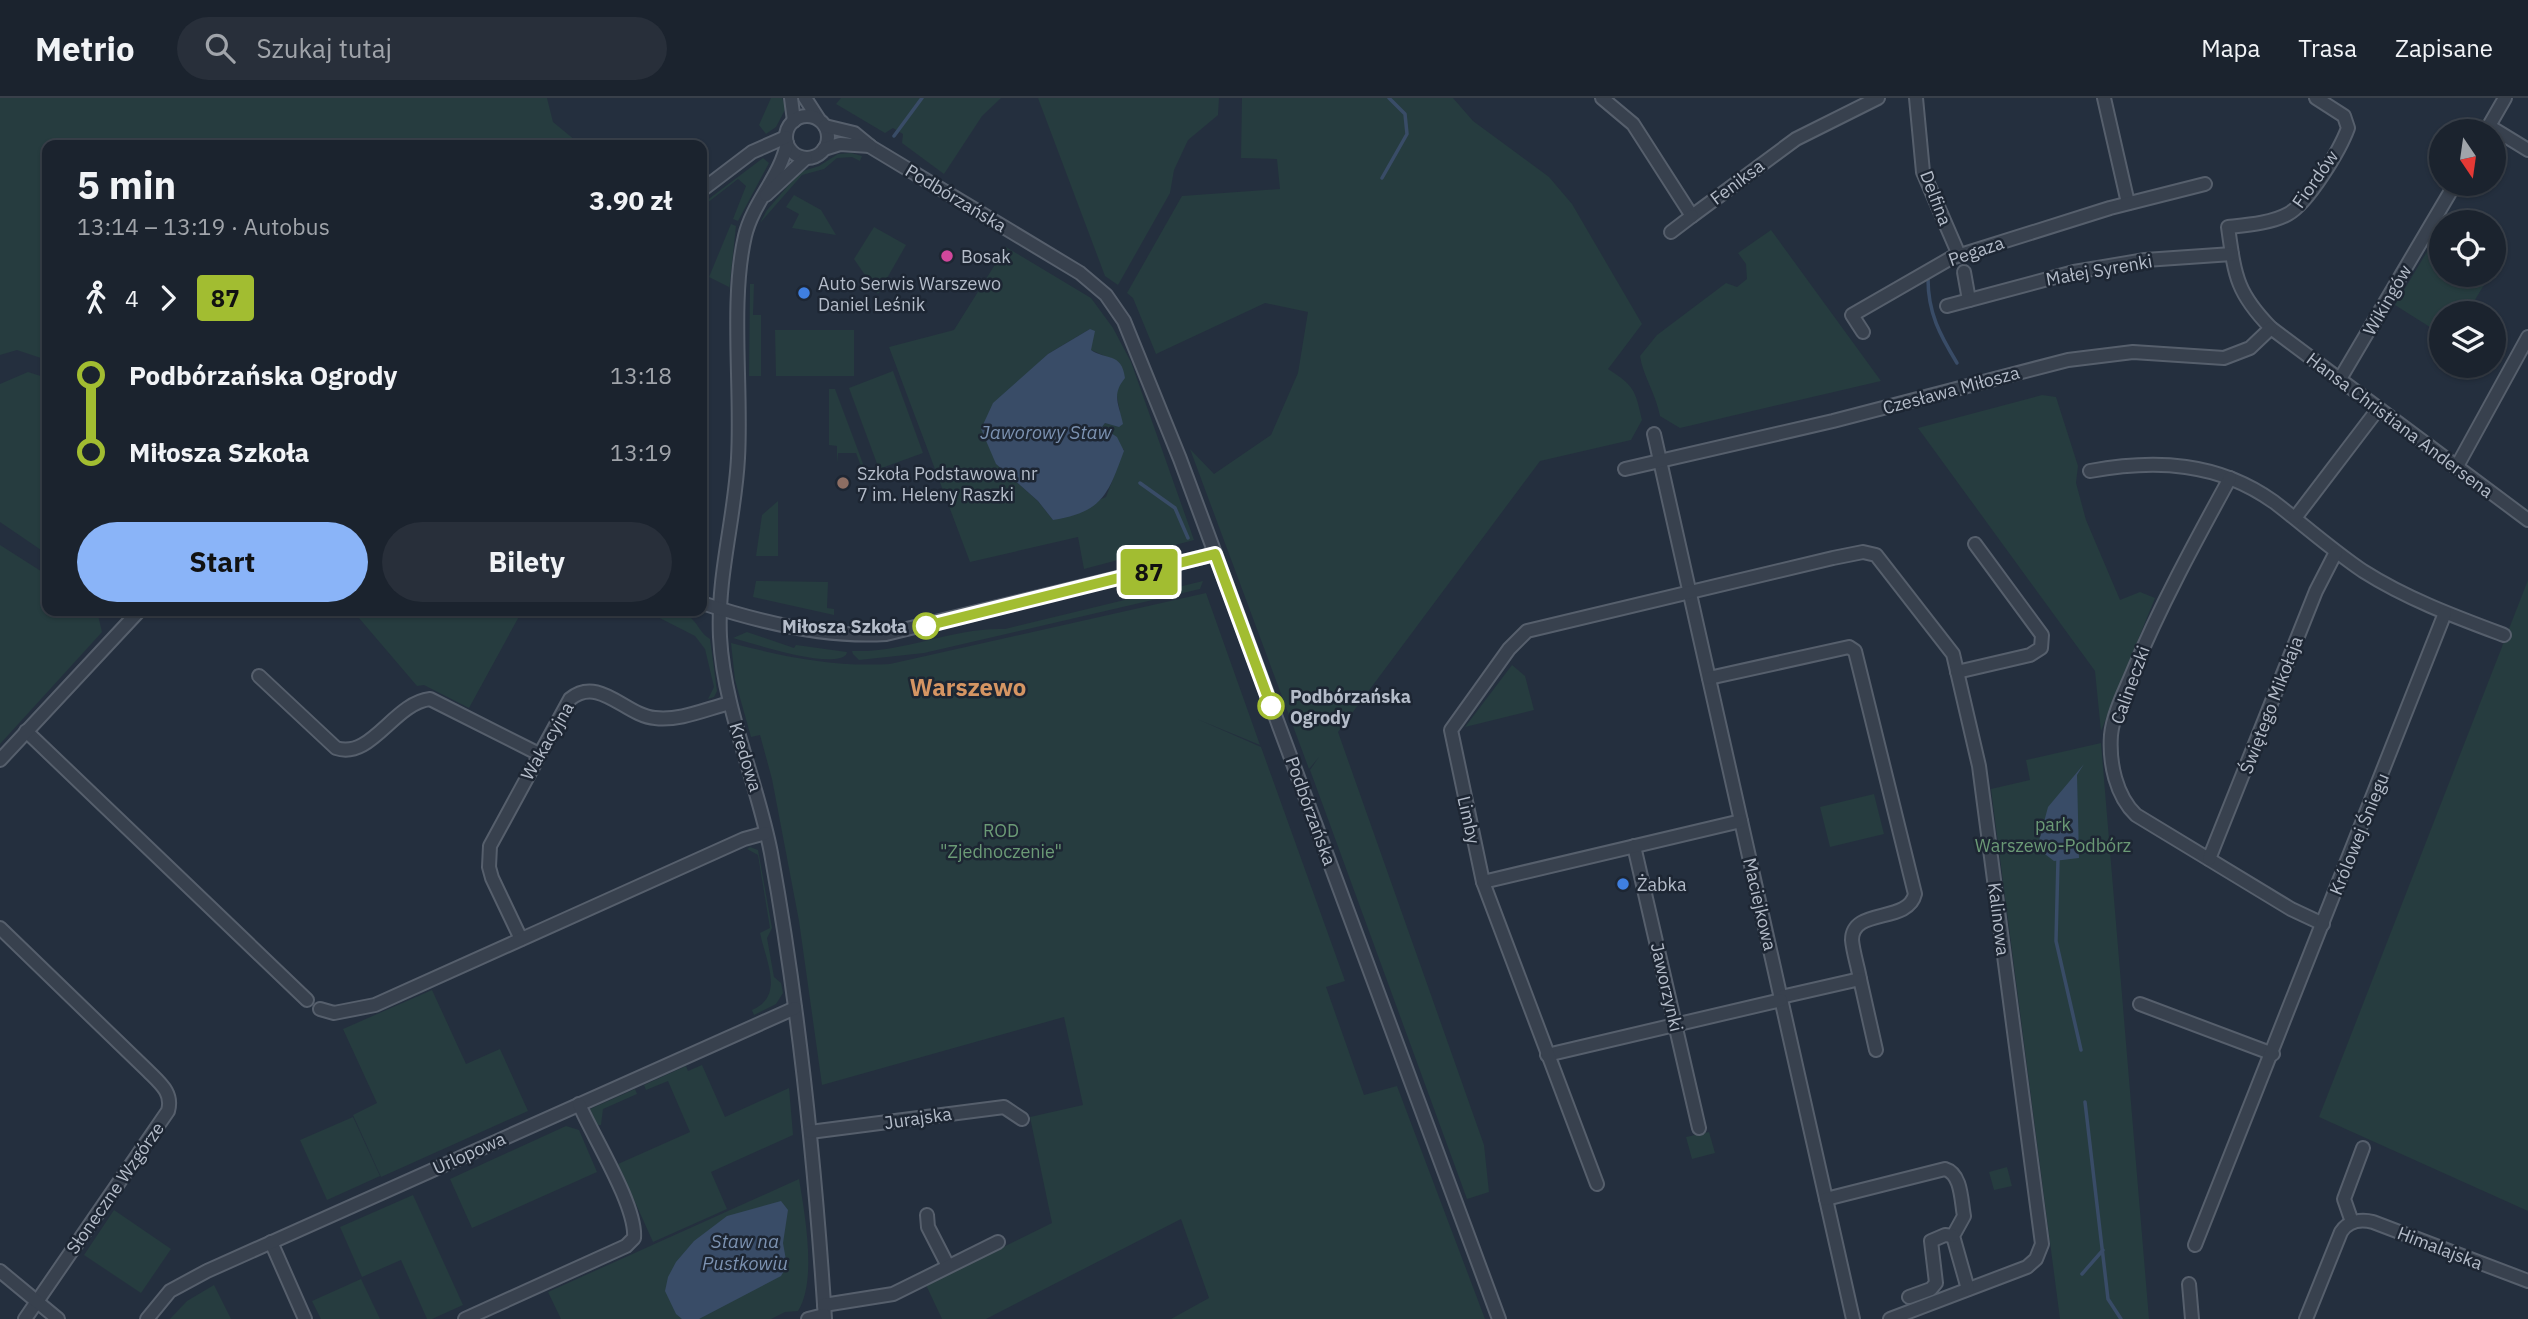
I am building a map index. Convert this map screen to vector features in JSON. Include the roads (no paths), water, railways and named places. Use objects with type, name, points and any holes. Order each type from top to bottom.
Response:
[{"type":"street","points":[[791,98],[795,113],[787,140],[794,153],[806,158],[818,155],[828,140],[821,122],[805,98]]},
{"type":"street","name":"Feniksa","points":[[1602,98],[1633,124],[1692,216],[1796,139],[1878,98]]},
{"type":"street","name":"Delfina","points":[[1916,98],[1923,172],[1959,255]]},
{"type":"street","points":[[2104,98],[2128,203]]},
{"type":"street","name":"Fiordów","points":[[2228,227],[2281,218],[2299,206],[2310,191],[2348,128],[2344,116],[2316,98]]},
{"type":"street","points":[[2493,119],[2505,98]]},
{"type":"street","points":[[794,121],[806,116],[821,122]]},
{"type":"street","name":"Podbórzańska","points":[[821,122],[854,133],[870,146],[1065,263],[1106,295],[1134,344],[1500,1319]]},
{"type":"street","points":[[2506,139],[2528,150]]},
{"type":"street","points":[[707,186],[752,152],[787,140]]},
{"type":"street","name":"Kredowa","points":[[787,140],[748,227],[741,260],[738,457],[719,609],[721,652],[730,703],[757,790],[795,1008],[810,1132],[824,1313]]},
{"type":"street","points":[[824,149],[840,144],[870,146]]},
{"type":"street","name":"Kredowa","points":[[763,197],[806,158]]},
{"type":"street","name":"Pegaza","points":[[1863,332],[1852,315],[1943,261],[2128,203],[2205,184]]},
{"type":"street","name":"Wikingów","points":[[2340,379],[2448,196]]},
{"type":"street","points":[[1671,232],[1692,216]]},
{"type":"street","name":"Hansa Christiana Andersena","points":[[2228,227],[2232,254],[2248,304],[2272,328],[2528,520]]},
{"type":"street","name":"Małej Syrenki","points":[[1947,306],[2108,265],[2232,254]]},
{"type":"street","points":[[1964,272],[1969,300]]},
{"type":"street","name":"Czesława Miłosza","points":[[1625,469],[1833,421],[2068,360],[2133,352],[2224,358],[2237,355],[2272,328]]},
{"type":"street","points":[[2456,468],[2528,337]]},
{"type":"street","points":[[2295,519],[2378,409]]},
{"type":"street","name":"Maciejkowa","points":[[1654,434],[1853,1319]]},
{"type":"street","points":[[2090,471],[2156,463],[2199,467],[2231,478],[2271,500],[2367,573],[2445,613],[2504,635]]},
{"type":"street","name":"Calineczki","points":[[2231,478],[2158,613],[2118,709],[2111,736],[2115,777],[2128,807],[2145,821],[2291,909],[2323,924]]},
{"type":"street","points":[[1957,672],[2031,655],[2041,648],[2043,641],[2042,635],[1975,544]]},
{"type":"street","name":"Kalinowa","points":[[1690,591],[1863,552],[1871,553],[1881,558],[1953,654],[1979,766],[2042,1244],[2036,1259],[2027,1267],[1890,1319]]},
{"type":"street","name":"Świętego Mikołaja","points":[[2209,859],[2316,591],[2336,552]]},
{"type":"street","points":[[707,605],[818,632],[886,634],[1215,554]]},
{"type":"street","name":"Limby","points":[[1597,1184],[1483,881],[1451,730],[1522,633],[1690,591]]},
{"type":"street","name":"Królowej Śniegu","points":[[2195,1245],[2273,1055],[2445,613]]},
{"type":"street","points":[[0,760],[134,616]]},
{"type":"street","points":[[1709,678],[1849,647],[1856,651],[1914,894],[1909,906],[1902,911],[1867,920],[1856,928],[1852,940],[1876,1050]]},
{"type":"street","points":[[260,676],[336,748],[344,751],[362,746],[410,704],[430,699],[539,754]]},
{"type":"street","name":"Wakacyjna","points":[[521,939],[492,877],[488,856],[490,846],[570,699],[586,690],[597,692],[654,718],[676,718],[730,703]]},
{"type":"street","points":[[26,731],[307,1000]]},
{"type":"street","points":[[1483,881],[1741,821]]},
{"type":"street","points":[[320,1009],[334,1013],[374,1005],[744,839],[766,834]]},
{"type":"street","name":"Jaworzynki","points":[[1634,846],[1699,1128]]},
{"type":"street","name":"Słoneczne Wzgórze","points":[[0,928],[143,1066],[169,1096],[168,1111],[25,1319]]},
{"type":"street","points":[[1547,1055],[1860,979]]},
{"type":"street","points":[[2140,1004],[2273,1055]]},
{"type":"street","name":"Urlopowa","points":[[149,1315],[181,1284],[795,1008]]},
{"type":"street","points":[[465,1319],[626,1246],[634,1238],[630,1216],[579,1104]]},
{"type":"street","name":"Jurajska","points":[[810,1132],[1004,1107],[1022,1119]]},
{"type":"street","points":[[2311,1318],[2341,1232],[2352,1222],[2344,1199],[2363,1148]]},
{"type":"street","points":[[1826,1199],[1948,1169],[1957,1178],[1964,1216],[1953,1236],[1968,1289]]},
{"type":"street","points":[[927,1215],[928,1227],[948,1266]]},
{"type":"street","name":"Himalajska","points":[[2352,1222],[2373,1222],[2528,1281]]},
{"type":"street","points":[[1909,1297],[1931,1289],[1936,1283],[1930,1248],[1933,1239],[1953,1236]]},
{"type":"street","points":[[271,1242],[305,1319]]},
{"type":"street","points":[[808,1319],[893,1294],[998,1242]]},
{"type":"street","points":[[0,1271],[58,1319]]},
{"type":"street","points":[[2189,1284],[2192,1319]]},
{"type":"water","name":"Jaworowy Staw","points":[[1090,329],[1095,331],[1091,350],[1117,360],[1123,370],[1125,378],[1117,395],[1123,424],[1119,427],[1105,423],[1102,427],[1117,437],[1124,451],[1108,490],[1101,499],[1083,512],[1053,520],[1038,501],[996,464],[981,429],[993,403],[1048,354]]},
{"type":"water","points":[[2084,764],[2077,775],[2079,858],[2054,861],[2037,848],[2048,807]]},
{"type":"water","name":"Staw na Pustkowiu","points":[[781,1201],[788,1210],[783,1243],[787,1266],[781,1276],[699,1319],[682,1319],[676,1314],[665,1291],[668,1277],[676,1262],[694,1241],[727,1216]]},
{"type":"waterway","points":[[894,136],[922,98]]},
{"type":"waterway","points":[[1382,178],[1407,134],[1405,114],[1389,98]]},
{"type":"waterway","points":[[1928,279],[1930,303],[1936,323],[1957,363]]},
{"type":"waterway","points":[[1140,483],[1175,508],[1188,538]]},
{"type":"waterway","points":[[2058,859],[2056,941],[2081,1050]]},
{"type":"waterway","points":[[2085,1102],[2108,1299],[2121,1319]]},
{"type":"waterway","points":[[2082,1274],[2103,1250]]},
{"type":"place","name":"Bosak","points":[[947,256]]},
{"type":"place","name":"Auto Serwis Warszewo Daniel Leśnik","points":[[804,293]]},
{"type":"place","name":"Szkoła Podstawowa nr 7 im. Heleny Raszki","points":[[843,483]]},
{"type":"place","name":"Miłosza Szkoła","points":[[926,626]]},
{"type":"place","name":"Podbórzańska Ogrody","points":[[1271,706]]},
{"type":"place","name":"Żabka","points":[[1623,884]]},
{"type":"district","name":"Warszewo","points":[[968,687]]},
{"type":"park label","name":"park Warszewo-Podbórz","points":[[2053,834]]},
{"type":"park label","name":"ROD \"Zjednoczenie\"","points":[[1001,840]]}]
